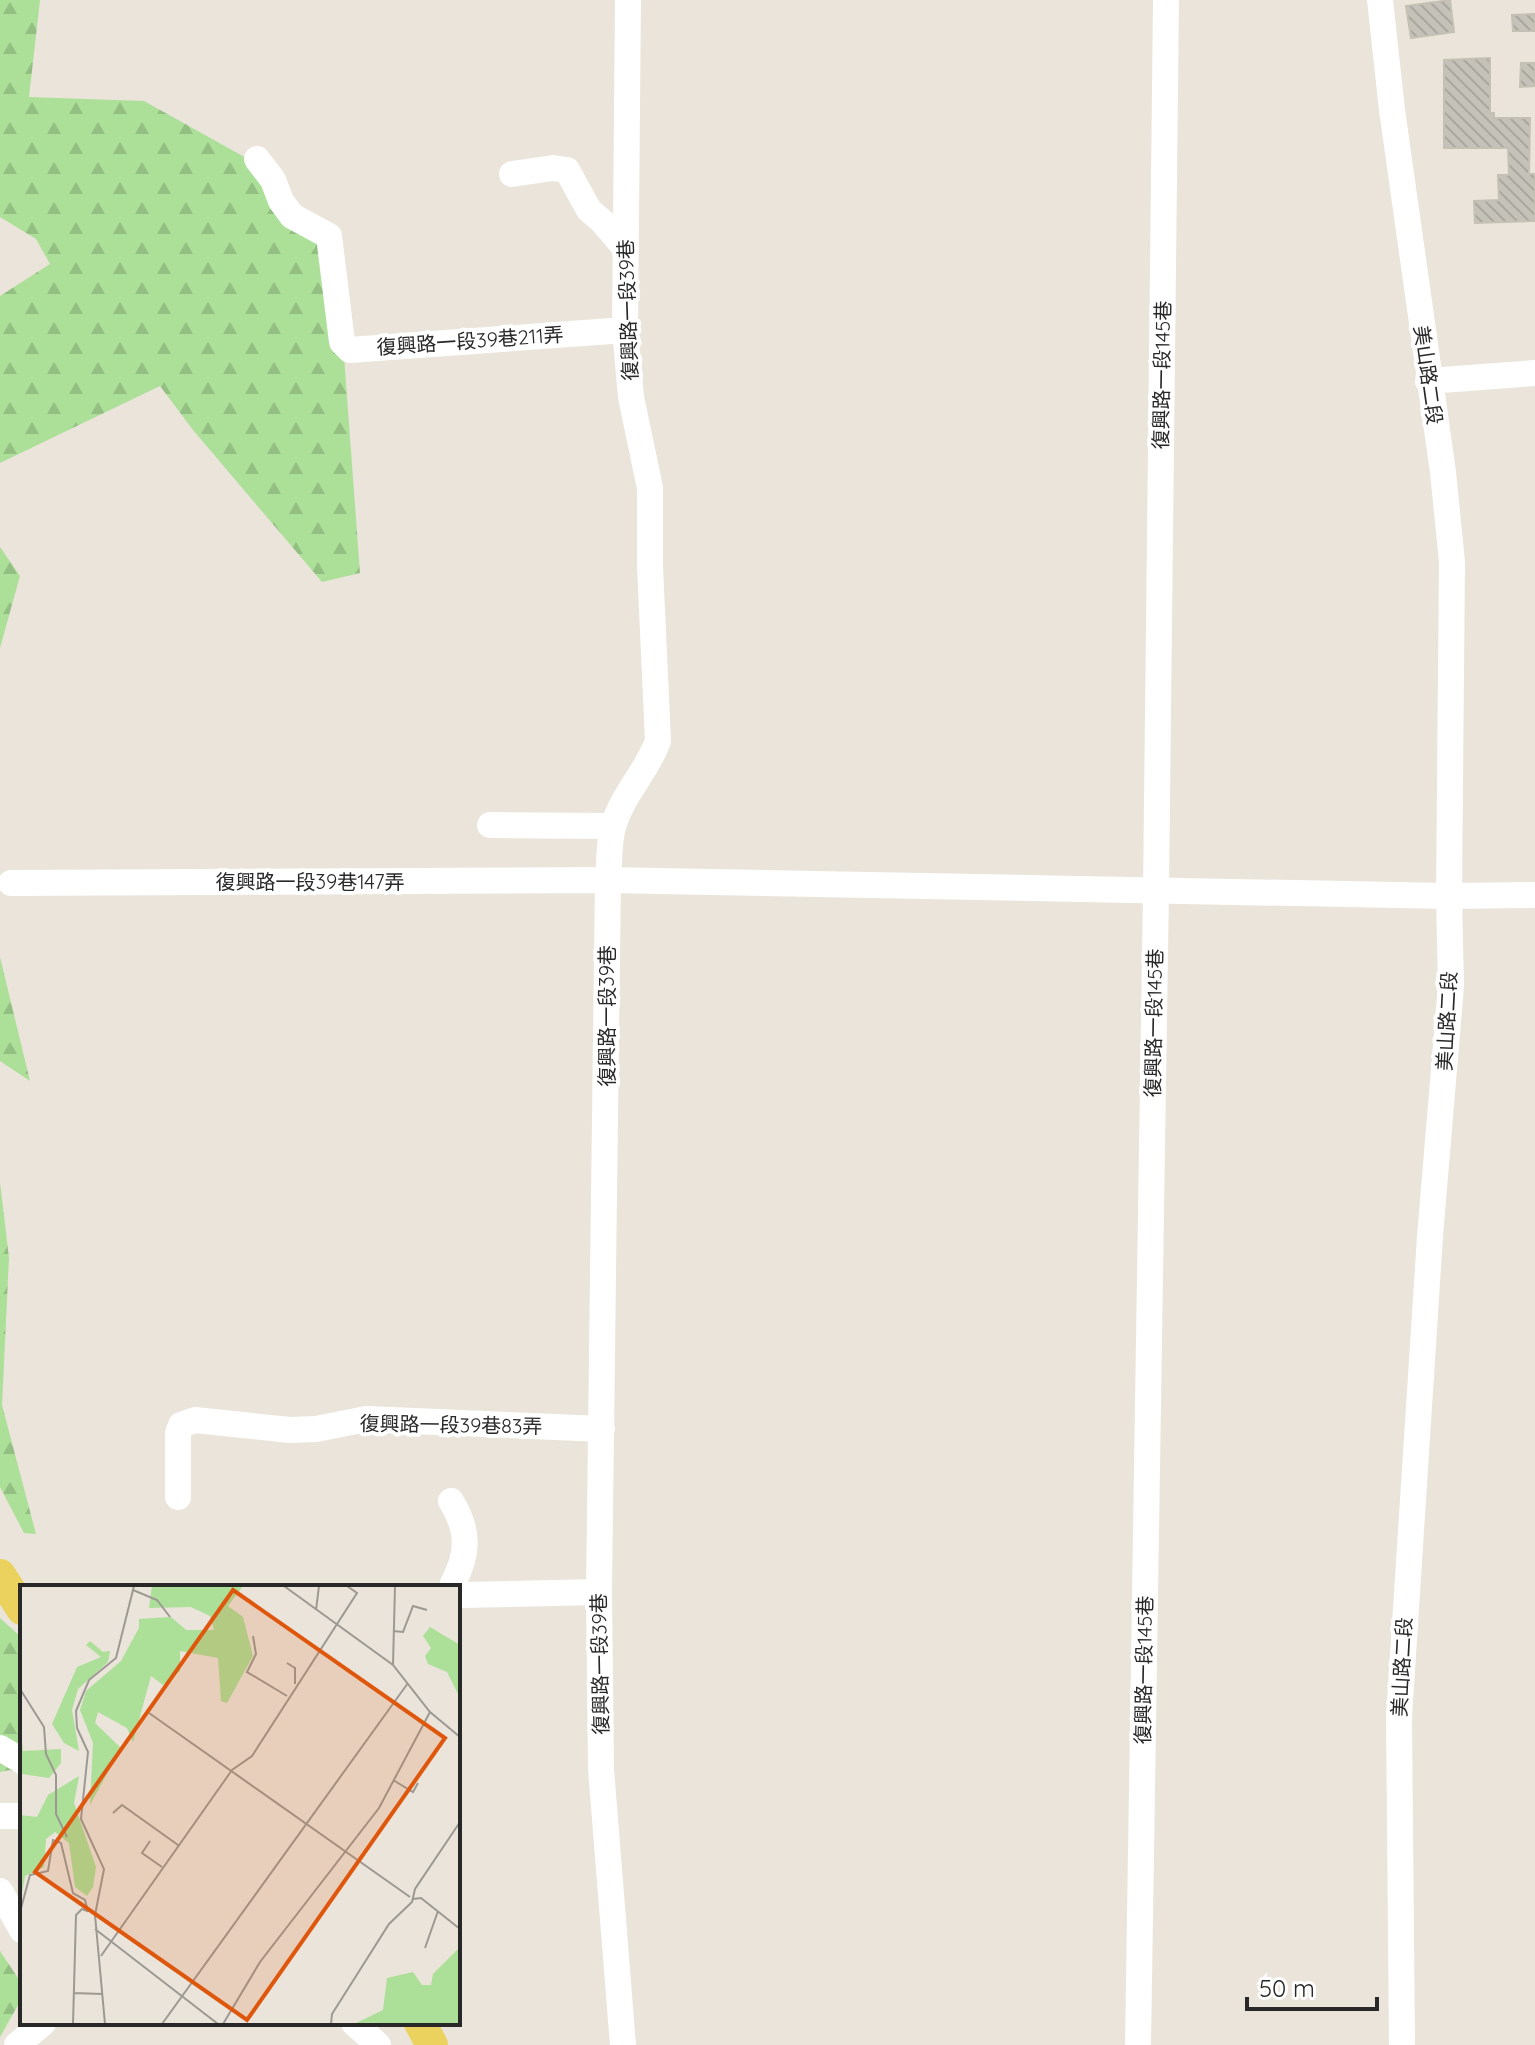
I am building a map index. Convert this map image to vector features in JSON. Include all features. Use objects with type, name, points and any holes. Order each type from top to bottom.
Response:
[{"type":"main road","points":[[0,1575],[20,1606]]},
{"type":"main road","points":[[421,2025],[432,2045]]},
{"type":"street","name":"復興路一段39巷","points":[[623,2045],[601,1769],[599,1592],[608,880],[613,826],[651,760],[658,741],[650,566],[650,488],[631,397],[625,330],[628,0]]},
{"type":"street","name":"復興路一段145巷","points":[[1138,2045],[1166,0]]},
{"type":"street","name":"美山路二段","points":[[1380,0],[1428,381],[1443,472],[1452,562],[1451,986],[1430,1236],[1399,1717],[1402,2045]]},
{"type":"street","name":"復興路一段39巷211弄","points":[[257,159],[273,180],[281,201],[292,216],[329,236],[342,342],[350,350],[625,330]]},
{"type":"street","points":[[512,174],[553,168],[567,170],[589,210],[625,248]]},
{"type":"street","points":[[1428,381],[1535,373]]},
{"type":"street","points":[[490,825],[613,826]]},
{"type":"street","name":"復興路一段39巷147弄","points":[[11,883],[608,880],[1535,895]]},
{"type":"street","name":"復興路一段39巷83弄","points":[[178,1497],[178,1433],[181,1425],[195,1420],[290,1430],[316,1429],[366,1419],[602,1429]]},
{"type":"street","points":[[451,1501],[459,1514],[467,1544],[454,1585]]},
{"type":"street","points":[[460,1593],[599,1592]]},
{"type":"street","points":[[0,1748],[20,1760]]},
{"type":"street","points":[[0,1891],[20,1926]]},
{"type":"street","points":[[17,2045],[41,2025]]},
{"type":"street","points":[[356,2025],[378,2045]]},
{"type":"green space","points":[[0,0],[40,0],[29,97],[144,101],[248,159],[325,254],[344,356],[360,573],[322,582],[193,430],[160,386],[0,463],[0,296],[50,264],[36,239],[0,217]]},
{"type":"green space","points":[[0,547],[20,576],[0,648]]},
{"type":"green space","points":[[0,957],[30,1081],[0,1061]]},
{"type":"green space","points":[[0,1182],[9,1258],[2,1405],[36,1534],[24,1533],[0,1487]]},
{"type":"green space","points":[[0,1618],[20,1636],[20,1772],[0,1772]]},
{"type":"green space","points":[[0,1951],[20,1981],[20,2002],[0,2037]]},
{"type":"building","points":[[1450,0],[1454,32],[1411,38],[1406,6]]},
{"type":"building","points":[[1535,14],[1535,31],[1513,31],[1512,15]]},
{"type":"building","points":[[1490,58],[1490,113],[1494,113],[1494,118],[1530,118],[1529,174],[1535,174],[1535,221],[1475,223],[1474,201],[1499,200],[1498,175],[1509,175],[1508,148],[1444,148],[1444,60]]},
{"type":"building","points":[[1521,63],[1535,63],[1535,86],[1520,87]]}]
